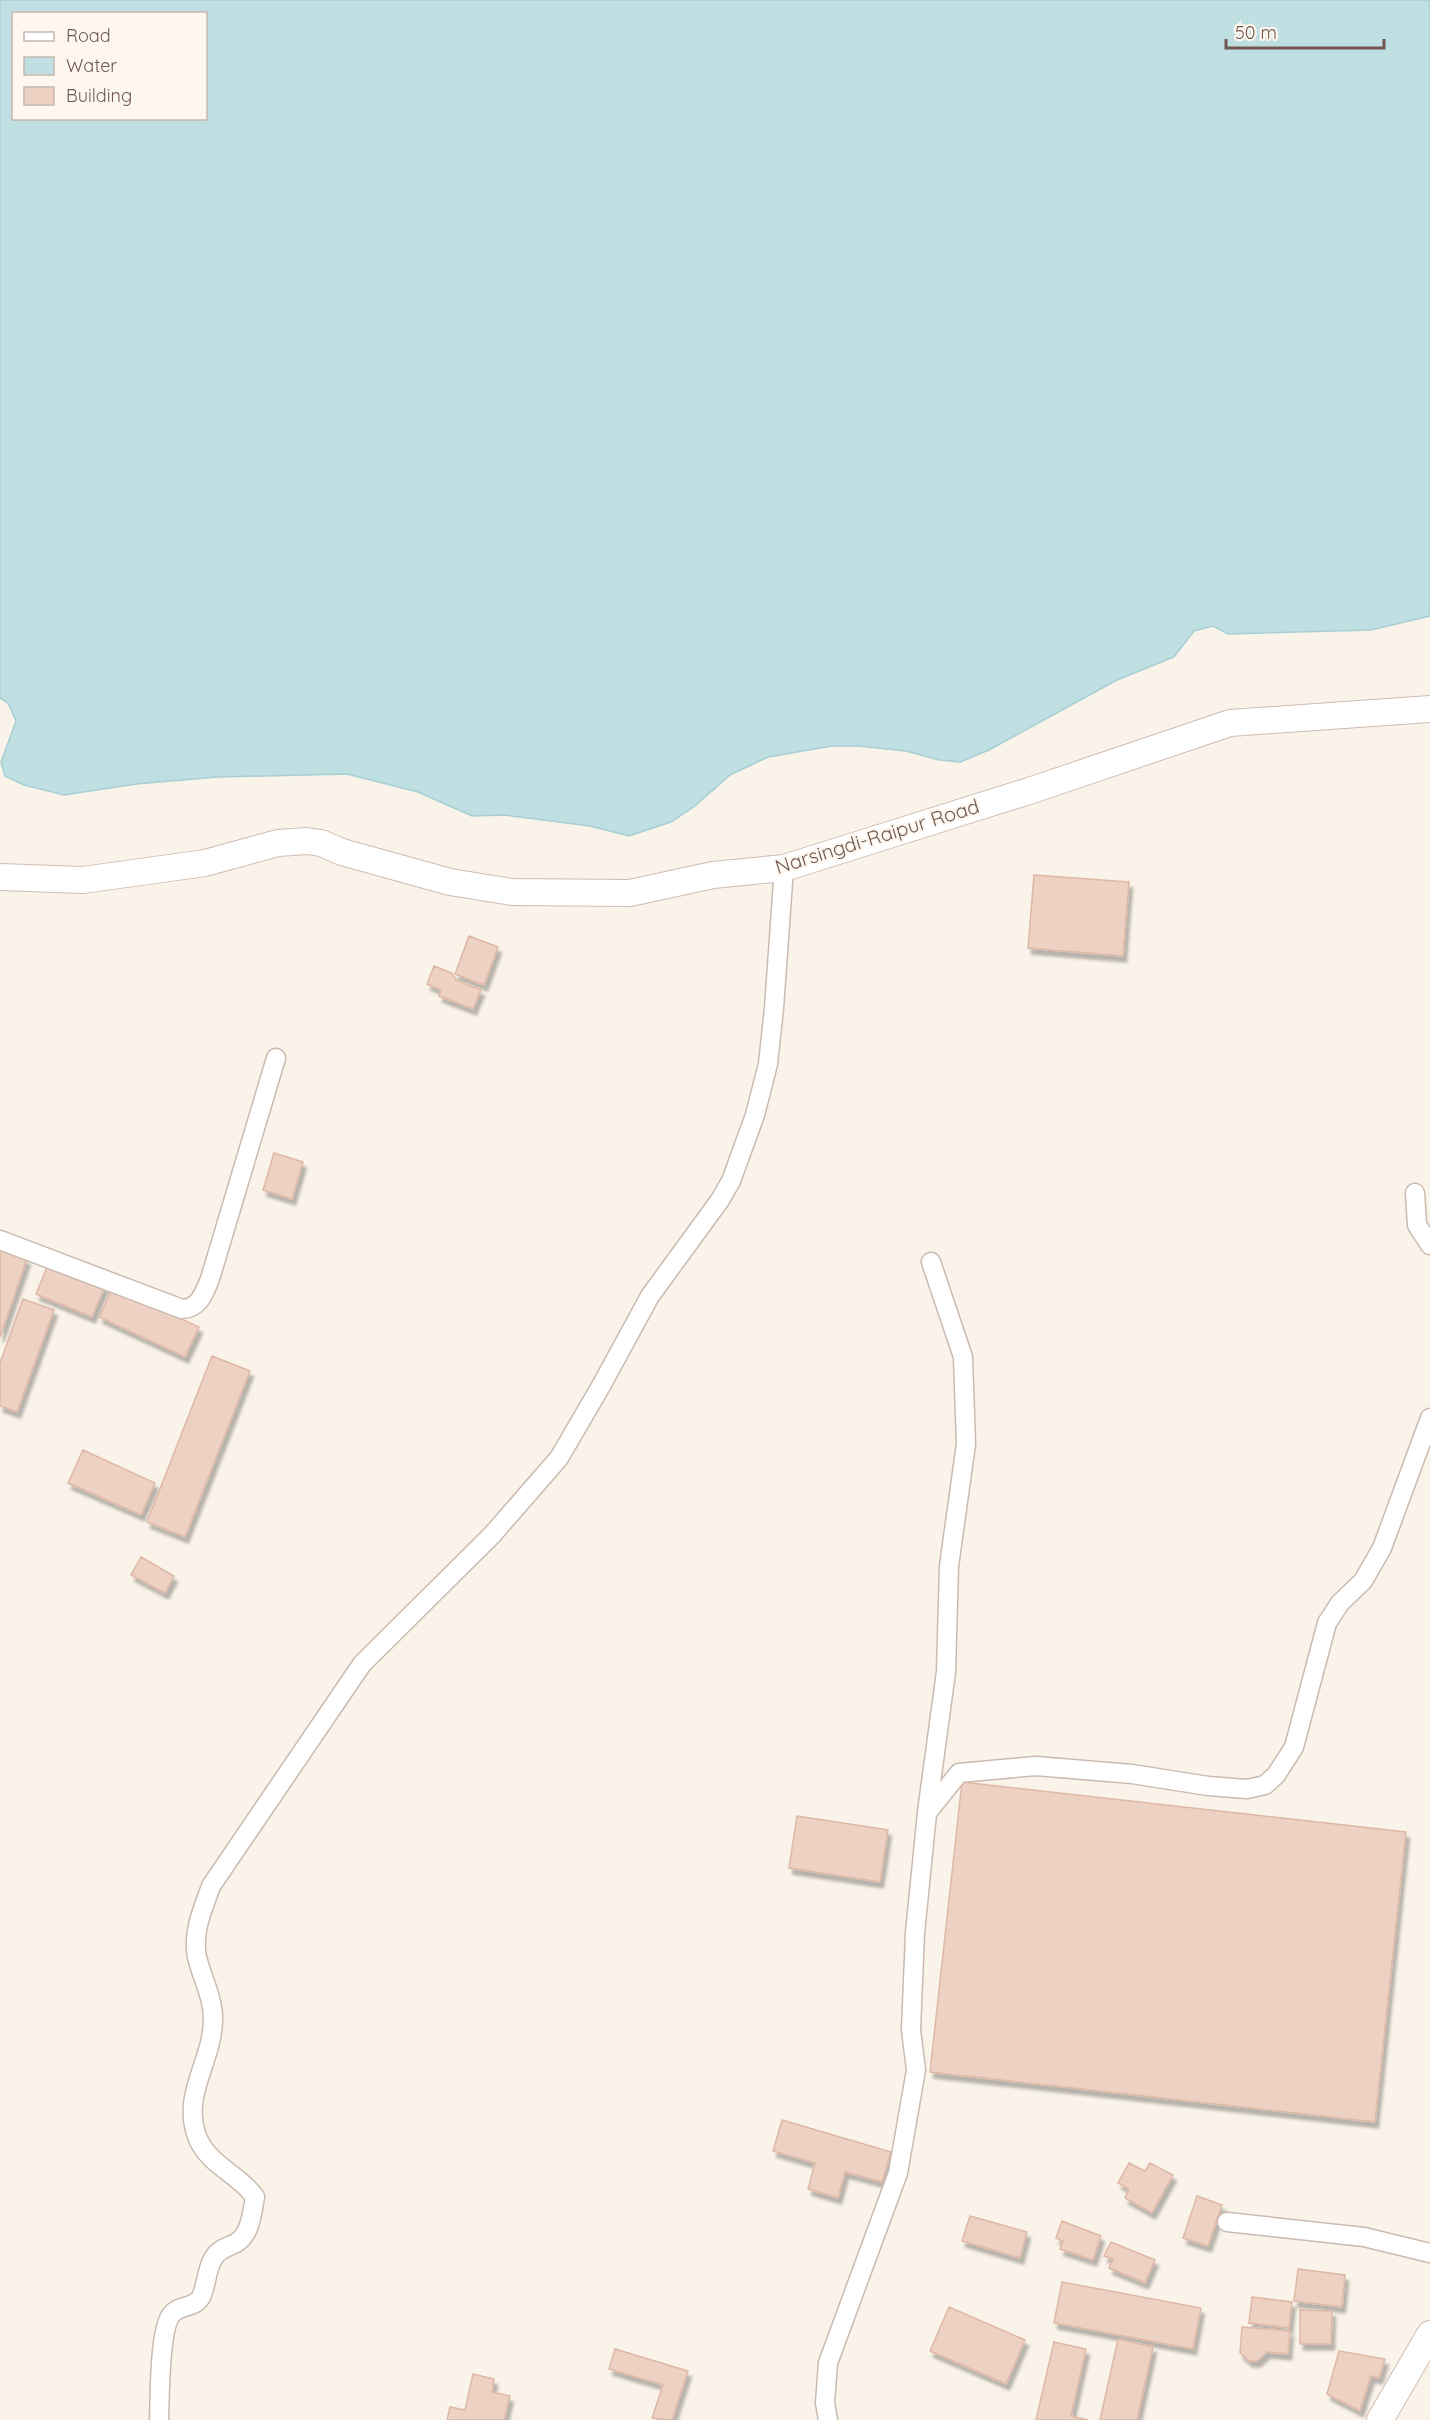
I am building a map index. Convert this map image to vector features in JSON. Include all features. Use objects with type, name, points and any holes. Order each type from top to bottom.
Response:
[{"type":"street","name":"Narsingdi-Raipur Road","points":[[0,877],[83,880],[205,863],[278,843],[308,841],[450,882],[512,892],[630,893],[713,875],[784,868],[1230,723],[1430,709]]},
{"type":"street","points":[[159,2420],[160,2375],[165,2327],[173,2312],[181,2307],[193,2305],[200,2298],[213,2258],[225,2247],[244,2237],[250,2223],[255,2197],[249,2189],[210,2158],[199,2140],[191,2104],[206,2055],[213,2020],[210,1998],[197,1956],[196,1937],[199,1917],[211,1886],[362,1664],[492,1535],[559,1458],[650,1296],[720,1200],[731,1181],[755,1115],[768,1064],[784,868]]},
{"type":"street","points":[[0,1240],[182,1309],[195,1306],[201,1299],[210,1279],[276,1058]]},
{"type":"street","points":[[1415,1193],[1417,1225],[1430,1245]]},
{"type":"street","points":[[828,2420],[825,2403],[828,2362],[898,2173],[916,2070],[911,2030],[915,1934],[927,1813],[946,1672],[949,1566],[966,1444],[963,1357],[931,1262]]},
{"type":"street","points":[[927,1813],[959,1773],[985,1769],[1036,1766],[1132,1774],[1208,1786],[1247,1789],[1265,1785],[1276,1775],[1294,1747],[1327,1623],[1340,1603],[1364,1581],[1382,1548],[1430,1418]]},
{"type":"street","points":[[1227,2222],[1364,2237],[1430,2253]]},
{"type":"street","points":[[1380,2420],[1430,2334]]},
{"type":"water","points":[[0,0],[1430,0],[1430,616],[1371,630],[1228,634],[1213,626],[1194,631],[1174,657],[1117,680],[989,750],[960,762],[939,760],[906,751],[858,746],[832,746],[768,757],[730,775],[695,806],[671,822],[629,836],[590,826],[505,815],[472,816],[418,792],[347,774],[218,777],[136,784],[64,795],[24,785],[5,776],[1,762],[16,721],[8,703],[0,698]]},
{"type":"building","points":[[1034,875],[1129,882],[1123,956],[1028,948]]},
{"type":"building","points":[[469,936],[498,947],[484,985],[455,974]]},
{"type":"building","points":[[434,966],[452,973],[456,980],[481,990],[473,1009],[439,996],[441,990],[427,984]]},
{"type":"building","points":[[274,1153],[303,1162],[292,1199],[263,1190]]},
{"type":"building","points":[[0,1250],[27,1259],[0,1337]]},
{"type":"building","points":[[49,1262],[105,1286],[92,1317],[36,1294]]},
{"type":"building","points":[[113,1287],[199,1327],[185,1357],[99,1317]]},
{"type":"building","points":[[23,1299],[54,1310],[17,1412],[0,1406],[0,1363]]},
{"type":"building","points":[[212,1356],[250,1371],[185,1537],[147,1522]]},
{"type":"building","points":[[83,1450],[155,1483],[141,1515],[68,1483]]},
{"type":"building","points":[[141,1557],[174,1576],[165,1593],[131,1575]]},
{"type":"building","points":[[962,1782],[1406,1832],[1375,2122],[930,2072]]},
{"type":"building","points":[[797,1816],[888,1830],[880,1882],[789,1868]]},
{"type":"building","points":[[782,2120],[891,2152],[882,2182],[845,2172],[838,2198],[808,2189],[815,2163],[773,2151]]},
{"type":"building","points":[[1129,2163],[1145,2171],[1150,2163],[1173,2175],[1152,2213],[1125,2198],[1129,2189],[1118,2183]]},
{"type":"building","points":[[1197,2196],[1222,2205],[1208,2246],[1183,2238]]},
{"type":"building","points":[[970,2216],[1027,2232],[1020,2258],[962,2241]]},
{"type":"building","points":[[1062,2221],[1101,2236],[1093,2260],[1060,2249],[1063,2241],[1056,2238]]},
{"type":"building","points":[[1111,2242],[1155,2260],[1145,2283],[1109,2268],[1113,2259],[1104,2256]]},
{"type":"building","points":[[1298,2269],[1345,2275],[1342,2307],[1294,2301]]},
{"type":"building","points":[[1062,2282],[1201,2308],[1193,2349],[1054,2323]]},
{"type":"building","points":[[1252,2297],[1292,2302],[1289,2328],[1249,2323]]},
{"type":"building","points":[[949,2307],[1025,2340],[1006,2384],[930,2351]]},
{"type":"building","points":[[1300,2310],[1332,2311],[1331,2344],[1300,2344]]},
{"type":"building","points":[[1242,2327],[1290,2331],[1288,2354],[1267,2352],[1257,2361],[1249,2361],[1240,2353]]},
{"type":"building","points":[[1118,2339],[1153,2347],[1137,2420],[1100,2420]]},
{"type":"building","points":[[1054,2342],[1086,2349],[1071,2416],[1088,2420],[1036,2420]]},
{"type":"building","points":[[615,2349],[688,2371],[672,2420],[652,2418],[663,2385],[609,2369]]},
{"type":"building","points":[[1339,2351],[1385,2359],[1379,2378],[1371,2376],[1360,2411],[1327,2394]]},
{"type":"building","points":[[473,2374],[494,2379],[492,2392],[510,2396],[504,2420],[447,2420],[450,2407],[465,2410]]}]
